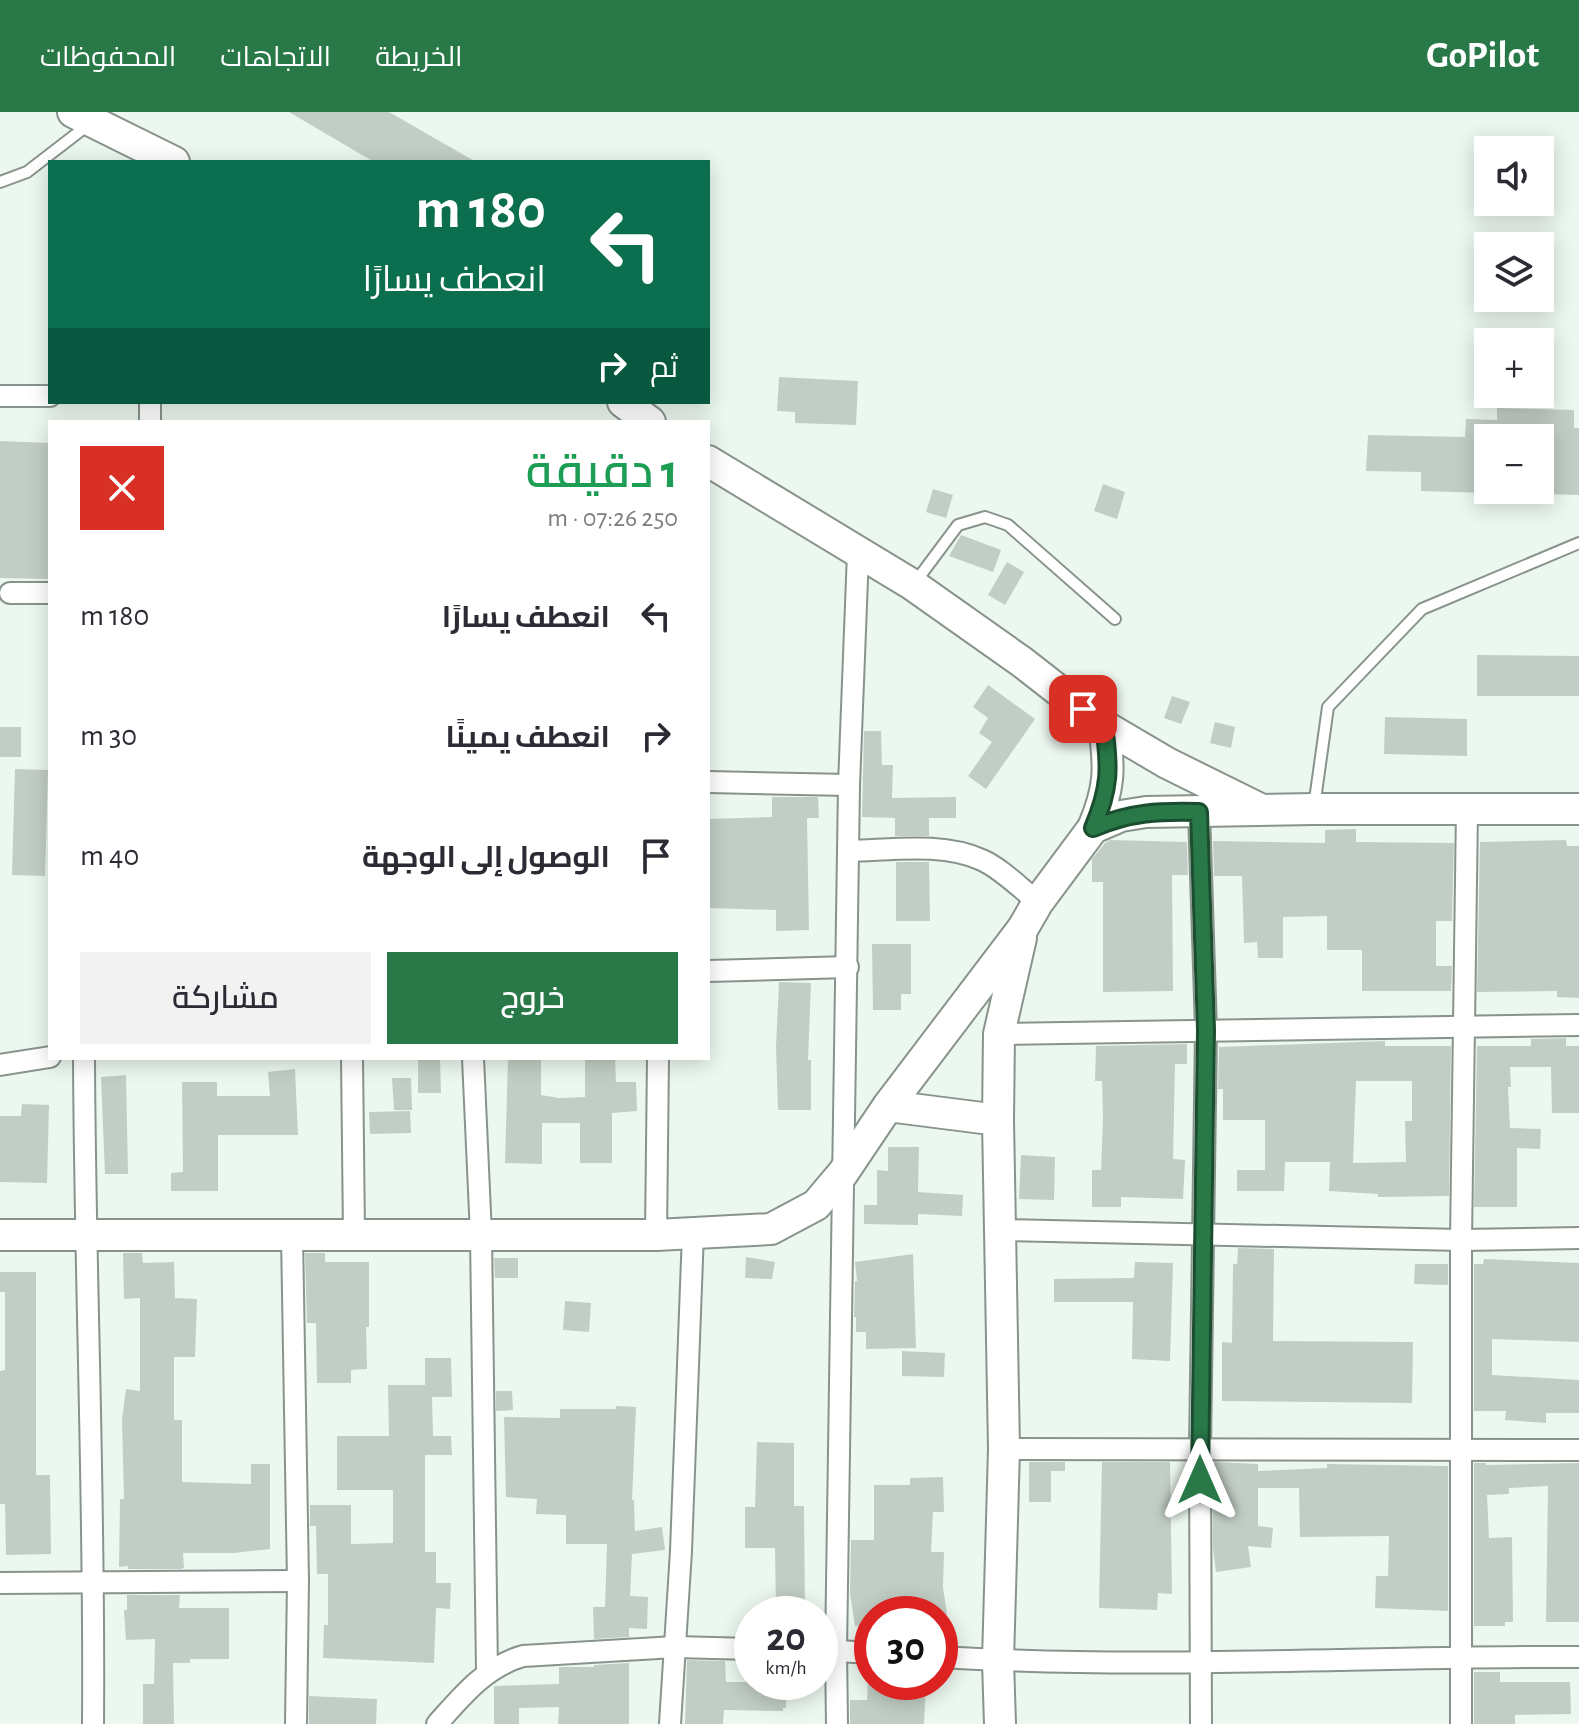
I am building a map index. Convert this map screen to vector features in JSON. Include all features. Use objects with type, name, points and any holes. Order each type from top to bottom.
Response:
[{"type":"main road","points":[[83,117],[170,160]]},
{"type":"main road","points":[[626,404],[647,420]]},
{"type":"main road","points":[[710,462],[913,585],[1022,662],[1104,726],[1167,763],[1261,810]]},
{"type":"main road","points":[[0,1235],[656,1235],[771,1229],[816,1205],[843,1173],[888,1106],[1023,928],[1038,902],[1093,828],[1105,800],[1110,765],[1104,726]]},
{"type":"main road","points":[[1093,828],[1121,816],[1146,812],[1579,809]]},
{"type":"main road","points":[[1000,1724],[998,1661],[1004,1449],[999,1034],[1023,928]]},
{"type":"main road","points":[[888,1106],[998,1120]]},
{"type":"street","points":[[0,396],[48,396]]},
{"type":"street","points":[[830,1596],[848,967],[849,785],[858,553]]},
{"type":"street","points":[[10,593],[48,593]]},
{"type":"street","points":[[710,782],[849,785]]},
{"type":"street","points":[[1461,1724],[1461,1240],[1467,809]]},
{"type":"street","points":[[1199,812],[1206,1030],[1200,1450],[1201,1724]]},
{"type":"street","points":[[850,851],[931,849],[961,853],[984,860],[1038,902]]},
{"type":"street","points":[[710,971],[848,967]]},
{"type":"street","points":[[999,1034],[1579,1025]]},
{"type":"street","points":[[0,1065],[48,1057]]},
{"type":"street","points":[[84,1060],[94,1582],[93,1724]]},
{"type":"street","points":[[352,1060],[354,1235]]},
{"type":"street","points":[[473,1060],[481,1235],[487,1672]]},
{"type":"street","points":[[656,1235],[658,1060]]},
{"type":"street","points":[[1000,1230],[1461,1240],[1579,1238]]},
{"type":"street","points":[[670,1724],[681,1551],[693,1233]]},
{"type":"street","points":[[292,1236],[298,1581],[296,1724]]},
{"type":"street","points":[[1004,1449],[1579,1450]]},
{"type":"street","points":[[0,1583],[298,1581]]},
{"type":"street","points":[[439,1723],[487,1672],[505,1661],[523,1656],[675,1647],[734,1649]]},
{"type":"street","points":[[958,1658],[1200,1661],[1579,1657]]},
{"type":"street","points":[[834,1700],[837,1724]]},
{"type":"lane","points":[[0,182],[27,172],[83,117]]},
{"type":"lane","points":[[913,585],[958,525],[985,517],[1008,525],[1115,619]]},
{"type":"lane","points":[[1314,809],[1328,707],[1422,609],[1579,543]]},
{"type":"building","points":[[289,112],[389,112],[473,160],[371,160]]},
{"type":"building","points":[[779,377],[858,381],[856,425],[795,423],[795,412],[777,411]]},
{"type":"building","points":[[1497,408],[1574,410],[1574,428],[1579,428],[1579,495],[1554,494],[1554,424],[1474,424],[1474,493],[1421,491],[1421,472],[1366,471],[1368,435],[1465,437],[1466,419],[1497,420]]},
{"type":"building","points":[[0,441],[48,443],[48,579],[0,578]]},
{"type":"building","points":[[1103,484],[1125,492],[1117,519],[1094,511]]},
{"type":"building","points":[[933,489],[953,495],[946,518],[926,512]]},
{"type":"building","points":[[961,535],[1001,550],[993,572],[949,556]]},
{"type":"building","points":[[1007,562],[1024,572],[1005,605],[988,595]]},
{"type":"building","points":[[1477,655],[1579,656],[1579,696],[1477,696]]},
{"type":"building","points":[[988,685],[1035,719],[986,789],[968,776],[992,742],[979,733],[988,718],[973,707]]},
{"type":"building","points":[[1172,696],[1190,702],[1181,724],[1164,718]]},
{"type":"building","points":[[1385,717],[1467,719],[1467,756],[1384,754]]},
{"type":"building","points":[[1215,722],[1235,727],[1231,748],[1210,743]]},
{"type":"building","points":[[0,727],[21,727],[21,757],[0,757]]},
{"type":"building","points":[[864,731],[881,731],[882,765],[893,765],[892,798],[956,797],[956,818],[929,818],[929,836],[895,836],[895,818],[862,817]]},
{"type":"building","points":[[15,769],[48,770],[45,876],[12,875]]},
{"type":"building","points":[[772,797],[818,797],[819,818],[807,818],[809,930],[776,931],[776,910],[710,908],[710,819],[772,817]]},
{"type":"building","points":[[1356,829],[1356,842],[1454,843],[1452,921],[1436,921],[1436,966],[1452,966],[1451,991],[1362,991],[1362,950],[1327,950],[1327,916],[1283,917],[1283,958],[1258,958],[1257,942],[1244,943],[1242,876],[1214,876],[1213,841],[1325,843],[1325,830]]},
{"type":"building","points":[[1110,840],[1187,842],[1188,875],[1172,875],[1173,991],[1103,992],[1103,882],[1092,882],[1092,859]]},
{"type":"building","points":[[1566,840],[1567,846],[1579,846],[1579,998],[1557,997],[1557,991],[1477,992],[1480,842]]},
{"type":"building","points":[[896,862],[929,862],[930,921],[896,921]]},
{"type":"building","points":[[872,944],[911,944],[911,994],[901,994],[901,1010],[873,1010]]},
{"type":"building","points":[[779,982],[811,983],[808,1060],[811,1060],[811,1110],[778,1110],[776,1047]]},
{"type":"building","points":[[1566,1038],[1566,1046],[1579,1046],[1579,1113],[1552,1113],[1551,1067],[1510,1067],[1510,1128],[1541,1129],[1540,1149],[1517,1148],[1517,1207],[1474,1207],[1477,1046],[1531,1046],[1531,1039]]},
{"type":"building","points":[[1385,1041],[1385,1046],[1451,1046],[1449,1196],[1378,1197],[1378,1194],[1329,1191],[1330,1162],[1285,1162],[1284,1191],[1237,1191],[1237,1170],[1265,1170],[1265,1120],[1223,1120],[1223,1089],[1218,1089],[1219,1047]],"holes":[[[1356,1081],[1412,1081],[1412,1121],[1405,1121],[1406,1162],[1353,1163]]]},
{"type":"building","points":[[1187,1044],[1187,1064],[1175,1064],[1173,1159],[1185,1160],[1183,1199],[1121,1197],[1121,1207],[1092,1207],[1092,1170],[1101,1170],[1103,1119],[1102,1081],[1095,1081],[1096,1046]]},
{"type":"building","points":[[418,1060],[440,1060],[441,1093],[418,1093]]},
{"type":"building","points":[[508,1060],[541,1060],[541,1095],[585,1097],[585,1060],[615,1060],[616,1082],[636,1082],[637,1111],[612,1113],[612,1163],[580,1163],[580,1123],[542,1123],[542,1164],[505,1163]]},
{"type":"building","points":[[295,1069],[298,1135],[218,1135],[218,1191],[171,1191],[171,1173],[183,1172],[182,1082],[217,1082],[217,1096],[270,1096],[268,1072]]},
{"type":"building","points":[[126,1075],[128,1174],[105,1174],[101,1077]]},
{"type":"building","points":[[392,1078],[411,1078],[412,1110],[394,1110]]},
{"type":"building","points":[[22,1104],[49,1105],[47,1183],[0,1182],[0,1116],[21,1116]]},
{"type":"building","points":[[410,1111],[411,1133],[370,1134],[369,1112]]},
{"type":"building","points":[[888,1147],[919,1147],[918,1192],[963,1195],[962,1216],[918,1214],[918,1225],[864,1224],[864,1205],[877,1205],[877,1170],[888,1171]]},
{"type":"building","points":[[1021,1155],[1055,1157],[1054,1200],[1019,1199]]},
{"type":"building","points":[[1238,1248],[1274,1249],[1273,1341],[1413,1342],[1412,1403],[1222,1401],[1222,1342],[1232,1343],[1233,1264],[1237,1264]]},
{"type":"building","points":[[123,1253],[142,1253],[143,1263],[174,1262],[175,1298],[197,1299],[195,1357],[174,1357],[174,1420],[182,1420],[182,1482],[251,1484],[251,1464],[270,1464],[270,1549],[183,1553],[184,1568],[180,1569],[119,1567],[120,1499],[124,1499],[122,1420],[126,1389],[140,1391],[140,1298],[124,1299]]},
{"type":"building","points":[[305,1253],[325,1253],[325,1262],[369,1262],[367,1369],[351,1370],[351,1383],[317,1383],[316,1323],[307,1323]]},
{"type":"building","points":[[913,1254],[916,1348],[866,1349],[866,1332],[856,1332],[854,1317],[855,1262]]},
{"type":"building","points":[[746,1257],[775,1262],[772,1279],[745,1278]]},
{"type":"building","points":[[494,1258],[518,1258],[518,1278],[495,1278]]},
{"type":"building","points":[[1484,1259],[1579,1263],[1579,1342],[1492,1339],[1492,1375],[1579,1380],[1579,1413],[1546,1413],[1546,1423],[1505,1420],[1506,1411],[1474,1411],[1474,1264],[1483,1264]]},
{"type":"building","points":[[1135,1262],[1173,1263],[1170,1361],[1132,1359],[1133,1302],[1054,1302],[1054,1279],[1134,1278]]},
{"type":"building","points":[[1415,1264],[1448,1264],[1448,1285],[1414,1284]]},
{"type":"building","points":[[0,1272],[36,1272],[36,1475],[50,1475],[51,1554],[6,1555],[5,1504],[0,1504],[0,1371],[5,1370],[5,1292],[0,1292]]},
{"type":"building","points":[[565,1301],[591,1303],[589,1332],[563,1330]]},
{"type":"building","points":[[902,1351],[945,1353],[944,1377],[902,1376]]},
{"type":"building","points":[[425,1358],[451,1358],[452,1397],[432,1397],[433,1436],[451,1436],[452,1455],[425,1455],[425,1552],[436,1552],[436,1583],[451,1583],[450,1609],[436,1608],[434,1663],[323,1658],[324,1625],[328,1625],[328,1574],[317,1574],[316,1526],[310,1526],[310,1505],[351,1505],[351,1544],[393,1543],[393,1490],[337,1490],[337,1436],[389,1436],[388,1385],[425,1385]]},
{"type":"building","points":[[496,1391],[512,1391],[513,1410],[496,1411]]},
{"type":"building","points":[[616,1406],[636,1407],[632,1500],[635,1531],[662,1527],[665,1550],[632,1554],[630,1596],[648,1597],[647,1629],[629,1628],[629,1637],[594,1639],[593,1607],[605,1607],[607,1544],[566,1544],[566,1515],[536,1514],[537,1499],[506,1497],[504,1417],[560,1418],[560,1409],[616,1409]]},
{"type":"building","points":[[757,1442],[794,1443],[794,1506],[804,1506],[805,1596],[776,1596],[775,1548],[745,1548],[745,1507],[755,1507]]},
{"type":"building","points":[[1029,1462],[1065,1462],[1065,1471],[1051,1471],[1051,1502],[1029,1502]]},
{"type":"building","points":[[1102,1462],[1170,1462],[1172,1594],[1158,1593],[1157,1610],[1099,1608]]},
{"type":"building","points":[[1215,1462],[1258,1464],[1258,1471],[1327,1468],[1327,1464],[1448,1466],[1448,1611],[1375,1608],[1376,1576],[1388,1576],[1389,1536],[1300,1537],[1299,1488],[1258,1488],[1258,1526],[1273,1528],[1271,1548],[1248,1546],[1251,1567],[1216,1572],[1213,1548]]},
{"type":"building","points":[[1474,1463],[1579,1463],[1579,1622],[1546,1622],[1548,1486],[1509,1488],[1509,1494],[1487,1495],[1489,1538],[1512,1537],[1513,1622],[1505,1622],[1505,1626],[1474,1626]]},
{"type":"building","points":[[943,1477],[944,1512],[933,1512],[931,1552],[944,1552],[944,1596],[854,1596],[854,1620],[850,1594],[851,1540],[874,1540],[874,1485],[910,1485],[910,1478]]},
{"type":"building","points":[[127,1595],[180,1595],[179,1608],[229,1608],[229,1659],[190,1659],[190,1663],[173,1663],[174,1724],[143,1724],[143,1684],[154,1684],[155,1639],[126,1640],[124,1610],[127,1610]]},
{"type":"building","points":[[687,1660],[725,1661],[726,1682],[734,1682],[734,1700],[786,1700],[783,1711],[724,1710],[723,1724],[685,1724]]},
{"type":"building","points":[[629,1663],[629,1724],[558,1724],[559,1707],[519,1708],[519,1724],[494,1724],[494,1686],[559,1684],[559,1667]]},
{"type":"building","points":[[1474,1672],[1500,1672],[1500,1682],[1570,1682],[1571,1714],[1515,1715],[1515,1724],[1474,1724]]},
{"type":"building","points":[[309,1696],[377,1699],[376,1724],[309,1724]]},
{"type":"building","points":[[850,1700],[925,1700],[924,1724],[850,1724]]},
{"type":"route","points":[[1083,709],[1104,726],[1110,765],[1105,800],[1093,828],[1121,816],[1146,812],[1199,812],[1206,1030],[1200,1480]]}]
